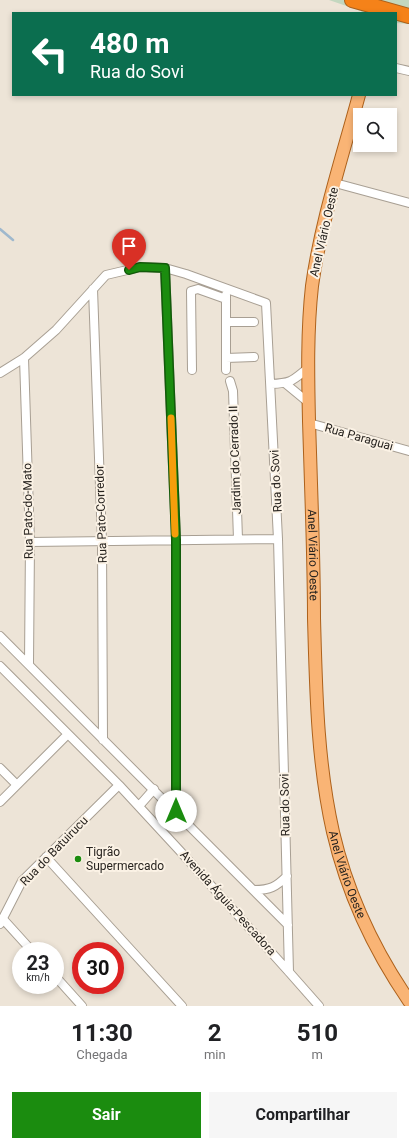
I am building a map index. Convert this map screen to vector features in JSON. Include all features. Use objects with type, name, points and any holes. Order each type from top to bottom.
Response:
[{"type":"highway","points":[[343,0],[355,6],[361,12]]},
{"type":"highway","points":[[352,0],[395,12]]},
{"type":"highway","points":[[397,13],[409,16]]},
{"type":"highway","points":[[397,23],[409,24]]},
{"type":"main road","name":"Anel Viário Oeste","points":[[359,96],[320,243],[313,284],[309,328],[308,403],[317,710],[323,774],[328,805],[342,863],[360,913],[383,960],[409,1001]]},
{"type":"street","points":[[397,68],[409,71]]},
{"type":"street","points":[[335,183],[409,203]]},
{"type":"street","name":"Rua do Sovi","points":[[0,373],[24,358],[56,330],[106,275],[140,267],[165,268],[227,288],[266,303],[278,538],[289,972]]},
{"type":"street","points":[[165,268],[176,540],[176,811]]},
{"type":"street","points":[[226,370],[227,288]]},
{"type":"street","name":"Rua Pato-Corredor","points":[[93,289],[102,542],[103,740]]},
{"type":"street","points":[[192,370],[191,291],[198,289],[226,299]]},
{"type":"street","points":[[226,322],[254,322]]},
{"type":"street","points":[[226,358],[254,356]]},
{"type":"street","name":"Rua Pato-do-Mato","points":[[24,358],[30,542],[29,664]]},
{"type":"street","points":[[271,384],[286,384],[295,379],[308,368]]},
{"type":"street","name":"Jardim do Cerrado II","points":[[230,381],[234,391],[238,539]]},
{"type":"street","points":[[286,384],[308,403]]},
{"type":"street","name":"Rua Paraguai","points":[[309,423],[409,451]]},
{"type":"street","points":[[30,542],[278,538]]},
{"type":"street","name":"Avenida Águia-Pescadora","points":[[0,636],[288,924]]},
{"type":"street","name":"Avenida Águia-Pescadora","points":[[0,666],[139,806],[318,1006]]},
{"type":"street","points":[[0,802],[68,734]]},
{"type":"street","points":[[0,768],[17,785]]},
{"type":"street","name":"Rua do Batuirucu","points":[[1,921],[22,881],[119,785]]},
{"type":"street","points":[[139,806],[154,789]]},
{"type":"street","points":[[46,857],[182,1006]]},
{"type":"street","points":[[254,890],[265,890],[274,887],[287,876]]},
{"type":"street","points":[[1,921],[23,942]]},
{"type":"street","points":[[64,986],[82,1006]]},
{"type":"green space","points":[[329,0],[409,0],[409,24],[397,23],[397,12],[361,11]]},
{"type":"waterway","points":[[0,229],[13,240]]},
{"type":"slow traffic","points":[[171,418],[175,534]]},
{"type":"place","name":"Tigrão Supermercado","points":[[78,859]]},
{"type":"route","points":[[129,270],[140,267],[165,268],[176,540],[176,811]]}]
